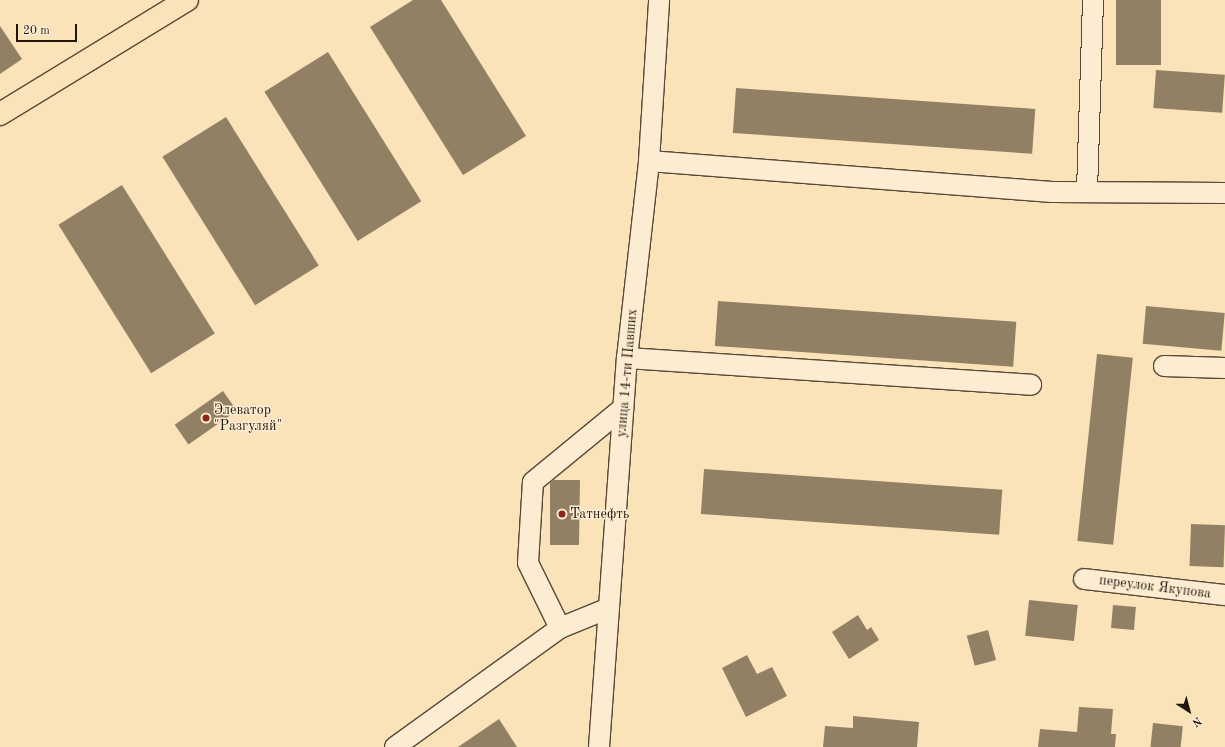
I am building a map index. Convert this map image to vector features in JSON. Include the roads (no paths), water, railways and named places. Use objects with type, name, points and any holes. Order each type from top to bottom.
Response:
[{"type":"main road","points":[[0,114],[187,0]]},
{"type":"street","name":"улица 14-ти Павших","points":[[599,747],[627,358],[649,161],[659,0]]},
{"type":"street","points":[[1087,192],[1093,0]]},
{"type":"street","points":[[649,161],[1087,192],[1225,193]]},
{"type":"street","points":[[627,358],[1030,385]]},
{"type":"street","points":[[1164,366],[1225,368]]},
{"type":"street","points":[[560,628],[528,563],[533,482],[623,408]]},
{"type":"street","name":"переулок Якупова","points":[[1084,579],[1225,595]]},
{"type":"street","points":[[395,747],[560,628],[609,608]]},
{"type":"place","name":"Элеватор \"Разгуляй\"","points":[[206,418]]},
{"type":"place","name":"Татнефть","points":[[562,514]]}]
